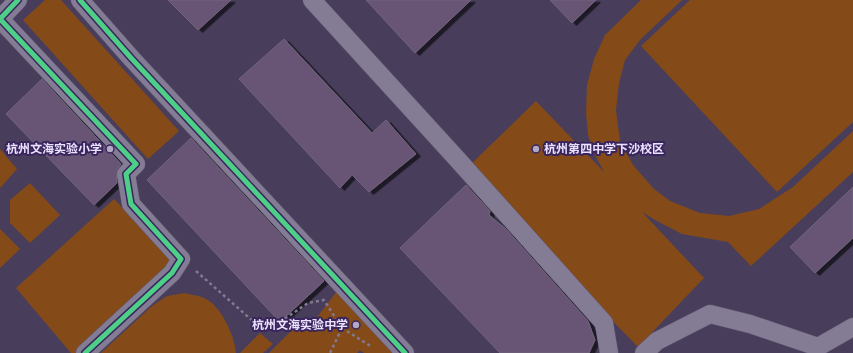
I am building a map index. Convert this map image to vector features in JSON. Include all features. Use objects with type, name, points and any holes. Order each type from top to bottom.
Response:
[{"type":"street","points":[[18,0],[3,10],[0,19],[136,164],[126,174],[130,204],[181,259],[172,274],[85,353]]},
{"type":"street","points":[[80,0],[132,59],[405,353]]},
{"type":"street","points":[[312,0],[604,323],[609,353]]},
{"type":"street","points":[[644,353],[657,341],[710,314],[750,324],[818,347],[853,327]]},
{"type":"path","points":[[181,259],[263,330],[280,322],[308,303],[324,300],[342,328],[375,349]]},
{"type":"path","points":[[330,353],[342,328]]},
{"type":"shaded area","points":[[45,0],[61,0],[179,131],[148,159],[23,20]]},
{"type":"shaded area","points":[[641,0],[682,0],[640,40],[625,60],[619,83],[616,110],[620,141],[633,165],[654,189],[670,201],[700,213],[729,216],[759,209],[793,187],[853,131],[853,172],[751,266],[728,242],[682,234],[642,212],[704,278],[638,347],[465,170],[536,101],[604,172],[596,157],[588,135],[586,113],[587,85],[594,59],[605,35]]},
{"type":"shaded area","points":[[690,0],[853,0],[853,122],[777,192],[641,46]]},
{"type":"shaded area","points":[[0,149],[17,169],[0,188]]},
{"type":"shaded area","points":[[30,183],[60,215],[30,243],[10,223],[10,200]]},
{"type":"shaded area","points":[[114,199],[180,266],[85,353],[71,353],[16,288]]},
{"type":"shaded area","points":[[0,229],[20,249],[0,268]]},
{"type":"shaded area","name":"杭州文海实验中学","points":[[337,291],[396,353],[364,353],[360,350],[357,353],[269,353],[300,322],[308,329]]},
{"type":"shaded area","points":[[185,293],[204,298],[216,307],[226,321],[230,330],[236,353],[101,353],[152,306],[167,296]]},
{"type":"shaded area","points":[[260,333],[273,344],[263,353],[240,353]]},
{"type":"building","points":[[168,0],[231,0],[198,30]]},
{"type":"building","points":[[366,0],[471,0],[415,53]]},
{"type":"building","points":[[550,0],[596,0],[572,23]]},
{"type":"building","points":[[284,39],[372,133],[386,120],[416,154],[369,192],[352,175],[340,188],[239,79]]},
{"type":"building","points":[[42,79],[121,164],[116,171],[117,183],[94,205],[6,114]]},
{"type":"building","points":[[191,138],[324,281],[280,322],[147,180]]},
{"type":"building","points":[[466,185],[490,211],[489,215],[505,228],[588,321],[595,340],[589,353],[500,353],[400,248]]},
{"type":"building","points":[[853,187],[853,238],[815,273],[790,247]]},
{"type":"cycle path","points":[[18,0],[0,19],[136,164],[126,174],[131,204],[181,259],[172,273],[85,353]]},
{"type":"cycle path","points":[[80,0],[132,59],[405,353]]},
{"type":"place","name":"杭州文海实验小学","points":[[110,149]]},
{"type":"place","name":"杭州第四中学下沙校区","points":[[536,149]]},
{"type":"place","name":"杭州文海实验中学","points":[[356,325]]}]
